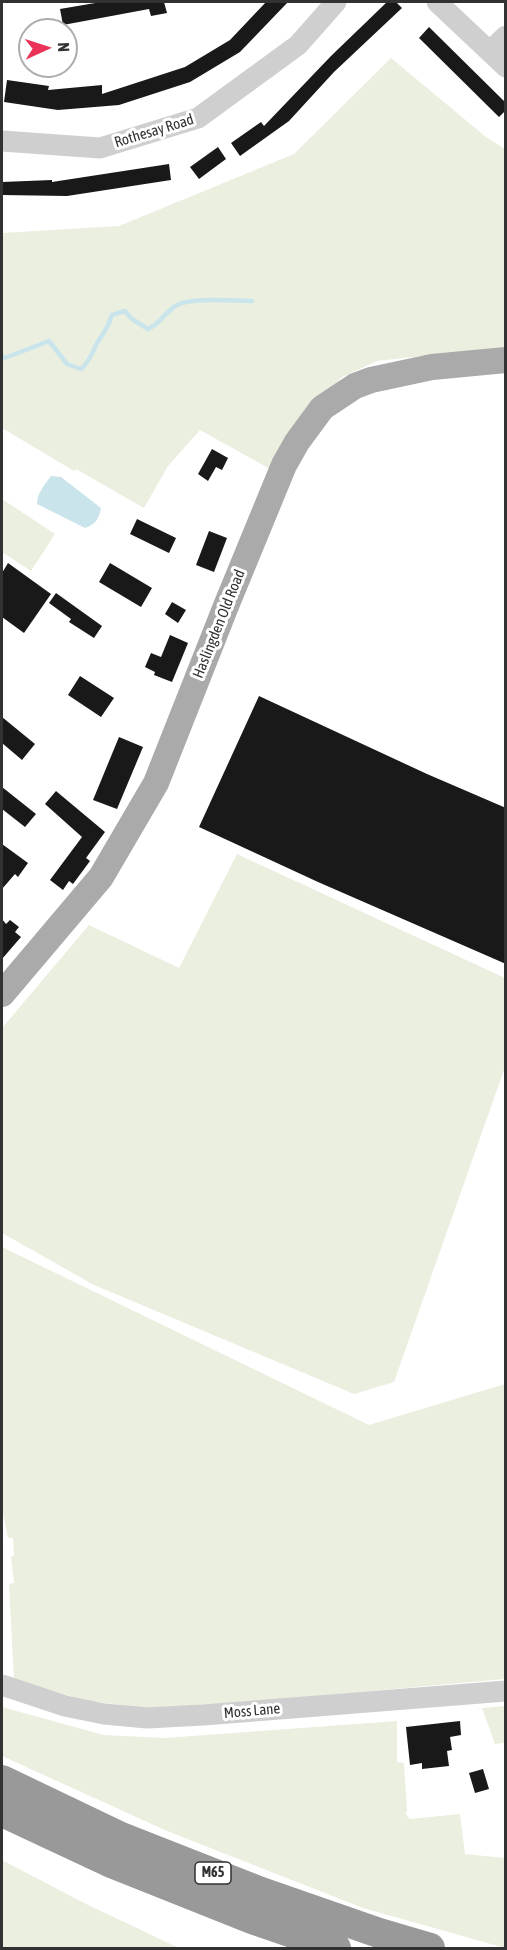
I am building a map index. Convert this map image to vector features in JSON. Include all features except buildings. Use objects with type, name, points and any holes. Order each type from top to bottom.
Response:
[{"type":"highway","name":"M65","points":[[2,1780],[121,1838],[272,1895],[379,1933],[430,1948]]},
{"type":"highway","name":"M65","points":[[2,1812],[109,1862],[252,1919],[336,1948]]},
{"type":"main road","name":"Haslingden Old Road","points":[[2,994],[101,877],[156,783],[284,465],[297,442],[322,408],[355,386],[370,380],[432,367],[506,360]]},
{"type":"street","name":"Rothesay Road","points":[[2,141],[100,148],[198,118],[298,45],[336,2]]},
{"type":"street","points":[[437,2],[506,67]]},
{"type":"street","points":[[490,51],[506,36]]},
{"type":"street","name":"Moss Lane","points":[[2,1685],[65,1706],[104,1714],[147,1718],[506,1691]]},
{"type":"shaded area","points":[[391,58],[486,137],[505,149],[505,347],[377,361],[342,377],[305,415],[270,469],[200,430],[168,466],[144,508],[76,469],[74,471],[2,428],[2,233],[119,226],[294,154]]},
{"type":"shaded area","points":[[2,499],[55,534],[31,571],[2,552]]},
{"type":"shaded area","points":[[237,854],[505,978],[505,1067],[394,1382],[354,1394],[94,1285],[2,1233],[2,1028],[89,925],[179,968]]},
{"type":"shaded area","points":[[2,1247],[369,1425],[505,1384],[505,1679],[158,1710],[83,1700],[14,1680],[9,1584],[14,1583],[11,1557],[14,1556],[13,1538],[8,1538],[2,1509]]},
{"type":"shaded area","points":[[506,1706],[505,1748],[504,1743],[495,1744],[482,1708]]},
{"type":"shaded area","points":[[2,1707],[104,1735],[165,1738],[397,1721],[397,1762],[404,1763],[407,1811],[405,1813],[410,1819],[460,1814],[465,1854],[505,1858],[505,1948],[363,1908],[167,1831],[2,1756]]},
{"type":"shaded area","points":[[2,1860],[86,1904],[179,1948],[2,1948]]},
{"type":"water","points":[[51,476],[61,477],[101,508],[98,518],[92,525],[85,528],[37,504],[40,492]]},
{"type":"waterway","points":[[2,356],[5,358],[49,341],[67,364],[81,369],[108,326],[112,315],[125,311],[132,319],[148,329],[177,305],[184,303],[202,300],[252,301]]}]
